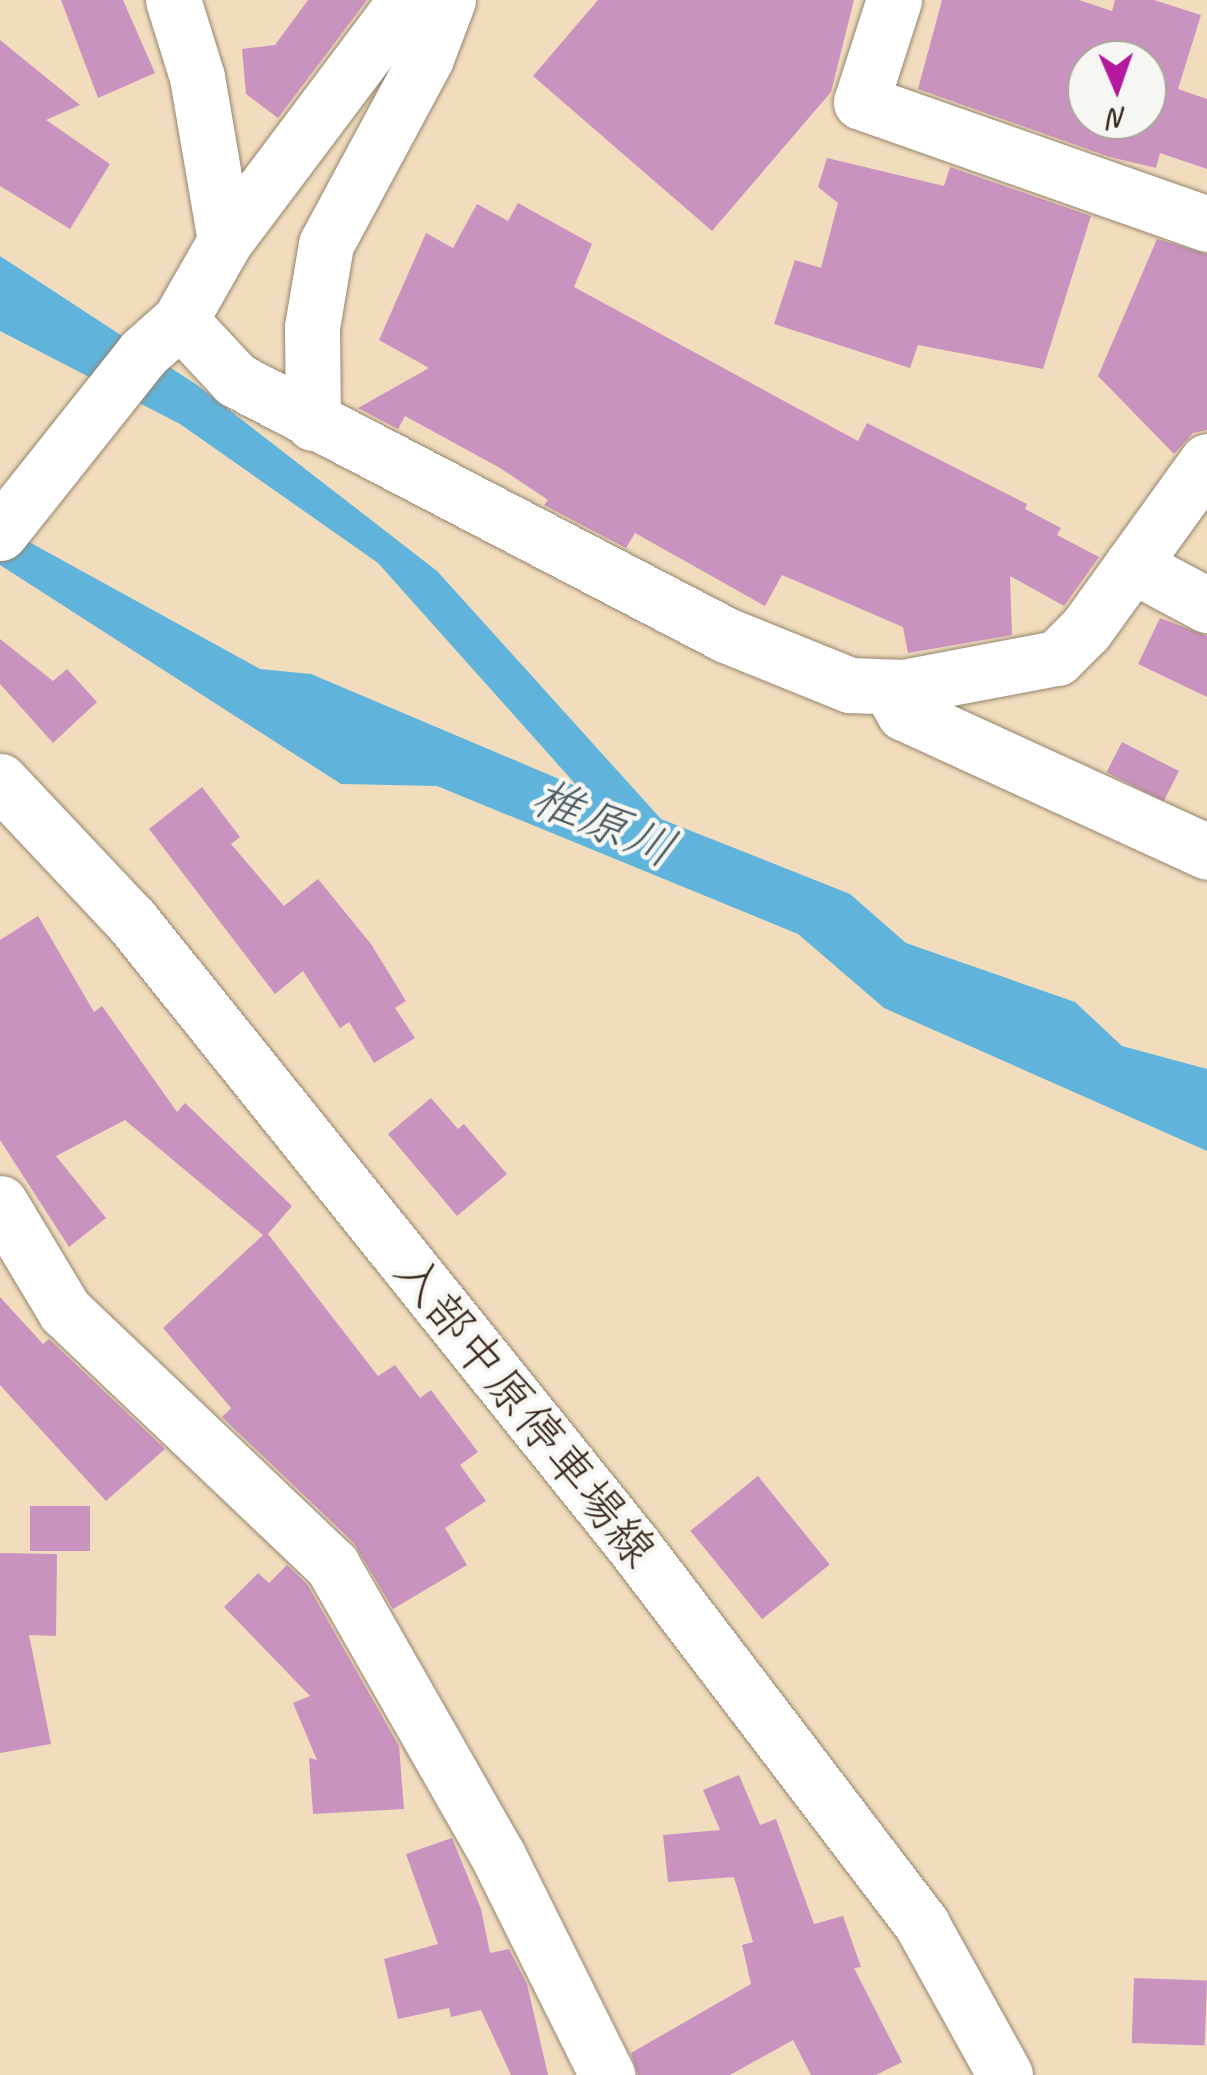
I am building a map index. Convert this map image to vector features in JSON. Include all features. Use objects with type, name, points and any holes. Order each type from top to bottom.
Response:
[{"type":"street","points":[[173,0],[197,77],[225,241]]},
{"type":"street","points":[[0,533],[162,336],[225,241],[406,0]]},
{"type":"street","points":[[313,423],[312,327],[326,244],[426,58],[448,0]]},
{"type":"street","points":[[894,0],[861,102],[1207,224]]},
{"type":"street","points":[[162,336],[313,423],[726,635],[850,685],[888,687],[1058,658],[1207,461]]},
{"type":"street","points":[[1132,565],[1207,605]]},
{"type":"street","points":[[888,687],[904,713],[1207,852]]},
{"type":"street","name":"入部中原停車場線","points":[[0,781],[132,920],[633,1544],[922,1924],[1005,2075]]},
{"type":"street","points":[[0,1203],[65,1312],[332,1564],[498,1856],[607,2075]]},
{"type":"water","name":"椎原川","points":[[0,256],[197,385],[437,571],[661,819],[850,894],[906,943],[1075,1002],[1122,1046],[1207,1069],[1207,1151],[884,1008],[798,934],[437,786],[341,784],[0,565],[0,526],[260,669],[311,674],[578,787],[378,563],[180,424],[0,331]]},
{"type":"building","points":[[61,0],[123,0],[155,73],[98,98]]},
{"type":"building","points":[[308,0],[367,0],[278,118],[246,94],[242,49],[275,45]]},
{"type":"building","points":[[598,0],[854,0],[831,92],[712,231],[533,76]]},
{"type":"building","points":[[942,0],[1079,0],[1112,11],[1115,0],[1154,0],[1201,15],[1178,89],[1207,99],[1207,169],[1160,153],[1156,168],[1110,157],[918,89]]},
{"type":"building","points":[[0,40],[80,105],[46,120],[110,164],[70,229],[0,186]]},
{"type":"building","points":[[827,158],[944,186],[950,167],[1091,216],[1043,369],[918,345],[910,368],[774,324],[795,260],[821,268],[838,203],[818,187]]},
{"type":"building","points":[[518,203],[592,244],[574,287],[858,441],[867,423],[1027,504],[1025,509],[1061,528],[1057,535],[1099,557],[1064,606],[1010,576],[1012,635],[908,653],[903,627],[782,575],[765,606],[635,533],[626,548],[544,505],[548,500],[500,468],[405,416],[398,429],[358,408],[429,368],[379,340],[426,233],[453,248],[477,204],[508,221]]},
{"type":"building","points":[[1157,239],[1207,254],[1207,430],[1193,433],[1174,454],[1098,376]]},
{"type":"building","points":[[1160,618],[1207,636],[1207,697],[1138,664]]},
{"type":"building","points":[[0,639],[53,681],[67,669],[97,702],[53,743],[0,684]]},
{"type":"building","points":[[1122,742],[1179,771],[1164,801],[1107,772]]},
{"type":"building","points":[[202,787],[240,837],[231,844],[284,906],[318,879],[371,944],[406,1001],[395,1008],[415,1038],[374,1063],[349,1022],[340,1028],[303,971],[275,994],[149,829]]},
{"type":"building","points":[[38,916],[94,1012],[102,1006],[177,1112],[185,1103],[292,1206],[268,1234],[378,1376],[395,1365],[420,1398],[431,1390],[478,1452],[460,1465],[486,1501],[445,1528],[467,1565],[393,1609],[354,1543],[222,1417],[231,1408],[163,1328],[263,1235],[125,1120],[56,1156],[106,1218],[69,1247],[0,1140],[0,940]]},
{"type":"building","points":[[431,1098],[458,1129],[464,1124],[507,1174],[457,1216],[388,1134]]},
{"type":"building","points":[[0,1297],[43,1344],[49,1339],[165,1449],[106,1501],[0,1385]]},
{"type":"building","points":[[758,1476],[830,1565],[762,1619],[690,1531]]},
{"type":"building","points":[[30,1506],[90,1506],[90,1551],[30,1551]]},
{"type":"building","points":[[0,1553],[57,1554],[56,1636],[29,1635],[51,1744],[0,1753]]},
{"type":"building","points":[[287,1565],[307,1584],[399,1746],[404,1809],[313,1814],[309,1758],[317,1760],[293,1703],[310,1696],[224,1607],[258,1573],[269,1583]]},
{"type":"building","points":[[739,1775],[760,1825],[776,1819],[814,1924],[843,1916],[861,1967],[854,1968],[902,2062],[876,2075],[811,2075],[793,2040],[730,2075],[638,2075],[631,2053],[751,1984],[742,1945],[753,1942],[734,1877],[668,1882],[663,1835],[720,1830],[703,1790]]},
{"type":"building","points":[[452,1838],[481,1909],[490,1953],[509,1949],[527,1984],[548,2075],[511,2075],[481,2010],[451,2017],[449,2008],[398,2019],[384,1959],[438,1944],[406,1854]]},
{"type":"building","points":[[1134,1978],[1207,1981],[1205,2046],[1132,2043]]}]
